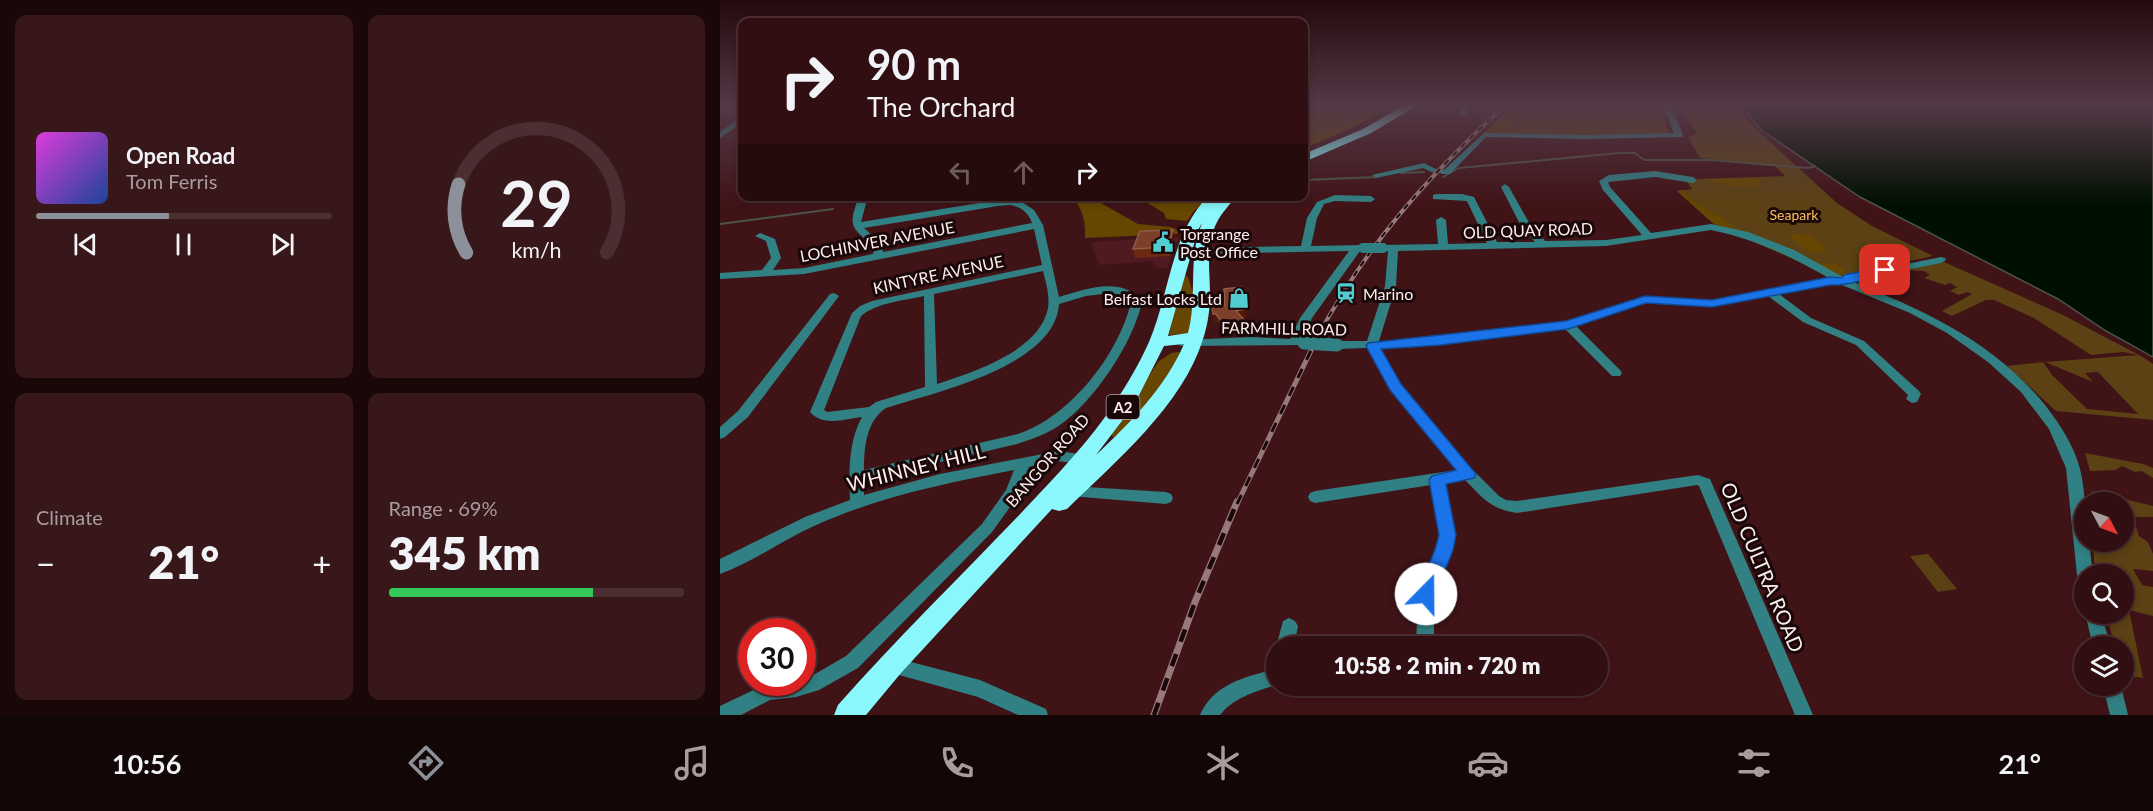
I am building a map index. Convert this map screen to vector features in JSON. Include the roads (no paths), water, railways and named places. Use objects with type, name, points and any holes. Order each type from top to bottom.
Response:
[{"type":"highway","points":[[1308,148],[1332,138]]},
{"type":"highway","points":[[1308,156],[1350,138]]},
{"type":"highway","name":"BANGOR ROAD","points":[[848,715],[891,664],[1088,462],[1124,405],[1157,343],[1191,230],[1211,201]]},
{"type":"highway","name":"A2","points":[[970,582],[1070,491],[1088,462],[1118,444],[1170,385],[1186,360],[1194,340],[1203,294],[1200,251],[1203,235],[1212,216],[1226,201]]},
{"type":"highway","points":[[1157,343],[1194,340]]},
{"type":"street","points":[[1376,175],[1424,165],[1447,172],[1481,138]]},
{"type":"street","points":[[1649,237],[1606,188],[1603,181],[1610,178],[1655,174],[1693,180]]},
{"type":"street","points":[[1505,187],[1527,228],[1538,237],[1541,244]]},
{"type":"street","points":[[1436,197],[1462,196],[1471,200],[1494,246]]},
{"type":"street","points":[[1305,249],[1312,218],[1321,202],[1335,198],[1371,199]]},
{"type":"street","points":[[862,201],[856,219],[857,226],[879,246],[879,256]]},
{"type":"street","points":[[857,226],[1006,201]]},
{"type":"street","points":[[857,502],[856,477],[860,440],[872,411],[881,405],[988,369],[1020,352],[1042,334],[1052,315],[1054,302],[1035,215],[1014,201]]},
{"type":"street","points":[[1442,220],[1443,248]]},
{"type":"street","name":"LOCHINVER AVENUE","points":[[720,276],[804,271],[1038,225]]},
{"type":"street","name":"OLD QUAY ROAD","points":[[1200,251],[1606,243],[1705,227],[1729,229],[1790,252],[1845,282],[1914,311],[1951,331],[2002,368],[2036,401],[2062,440],[2073,468],[2084,564]]},
{"type":"street","points":[[760,236],[770,239],[776,258],[765,273]]},
{"type":"street","points":[[1299,343],[1306,318],[1360,248]]},
{"type":"street","points":[[1372,346],[1389,291],[1388,248]]},
{"type":"street","name":"FARMHILL ROAD","points":[[1194,340],[1372,346],[1441,341],[1568,325],[1645,300],[1707,304],[1830,281],[1845,282],[1848,278],[1941,260]]},
{"type":"street","name":"KINTYRE AVENUE","points":[[872,411],[830,417],[821,416],[818,412],[856,315],[871,304],[1047,267]]},
{"type":"street","points":[[856,477],[1017,439],[1043,429],[1065,414],[1079,400],[1112,355],[1130,325],[1137,302],[1128,292],[1113,290],[1094,291],[1054,302]]},
{"type":"street","points":[[929,292],[931,388]]},
{"type":"street","points":[[1771,292],[1808,321],[1860,343],[1915,394],[1912,399]]},
{"type":"street","points":[[720,434],[743,414],[834,296]]},
{"type":"street","points":[[1568,325],[1616,373]]},
{"type":"street","name":"OLD CULTRA ROAD","points":[[1372,346],[1395,387],[1468,474],[1494,500],[1503,505],[1517,507],[1698,480],[1705,483],[1804,715]]},
{"type":"street","name":"WHINNEY HILL","points":[[720,567],[810,521],[857,502],[940,479],[1023,462],[1058,456],[1088,462]]},
{"type":"street","points":[[722,715],[768,692],[796,688],[819,681],[852,662],[987,528],[1013,492],[1023,462]]},
{"type":"street","points":[[1315,497],[1468,474]]},
{"type":"street","points":[[1425,636],[1426,594],[1448,535],[1437,480]]},
{"type":"street","points":[[1070,491],[1166,498]]},
{"type":"street","points":[[1288,636],[1289,626]]},
{"type":"street","points":[[891,664],[980,689],[1039,715]]},
{"type":"street","points":[[1209,715],[1217,703],[1239,687],[1266,680]]},
{"type":"street","points":[[2114,696],[2119,715]]},
{"type":"waterway","points":[[1443,177],[1459,168],[1619,153],[1635,153],[1644,160],[1712,160],[1808,168],[1815,166]]},
{"type":"waterway","points":[[1401,173],[1424,172]]},
{"type":"waterway","points":[[1308,180],[1377,177]]},
{"type":"waterway","points":[[720,224],[833,209]]},
{"type":"railway","points":[[1317,338],[1357,271],[1378,241],[1425,185],[1471,138]]},
{"type":"railway","points":[[1237,504],[1317,338]]},
{"type":"railway","points":[[1154,715],[1195,602],[1237,502]]},
{"type":"place","name":"Torgrange Post Office","points":[[1163,242]]},
{"type":"place","name":"Marino","points":[[1346,293]]},
{"type":"place","name":"Belfast Locks Ltd","points":[[1239,298]]},
{"type":"park label","name":"Seapark","points":[[1794,214]]}]
